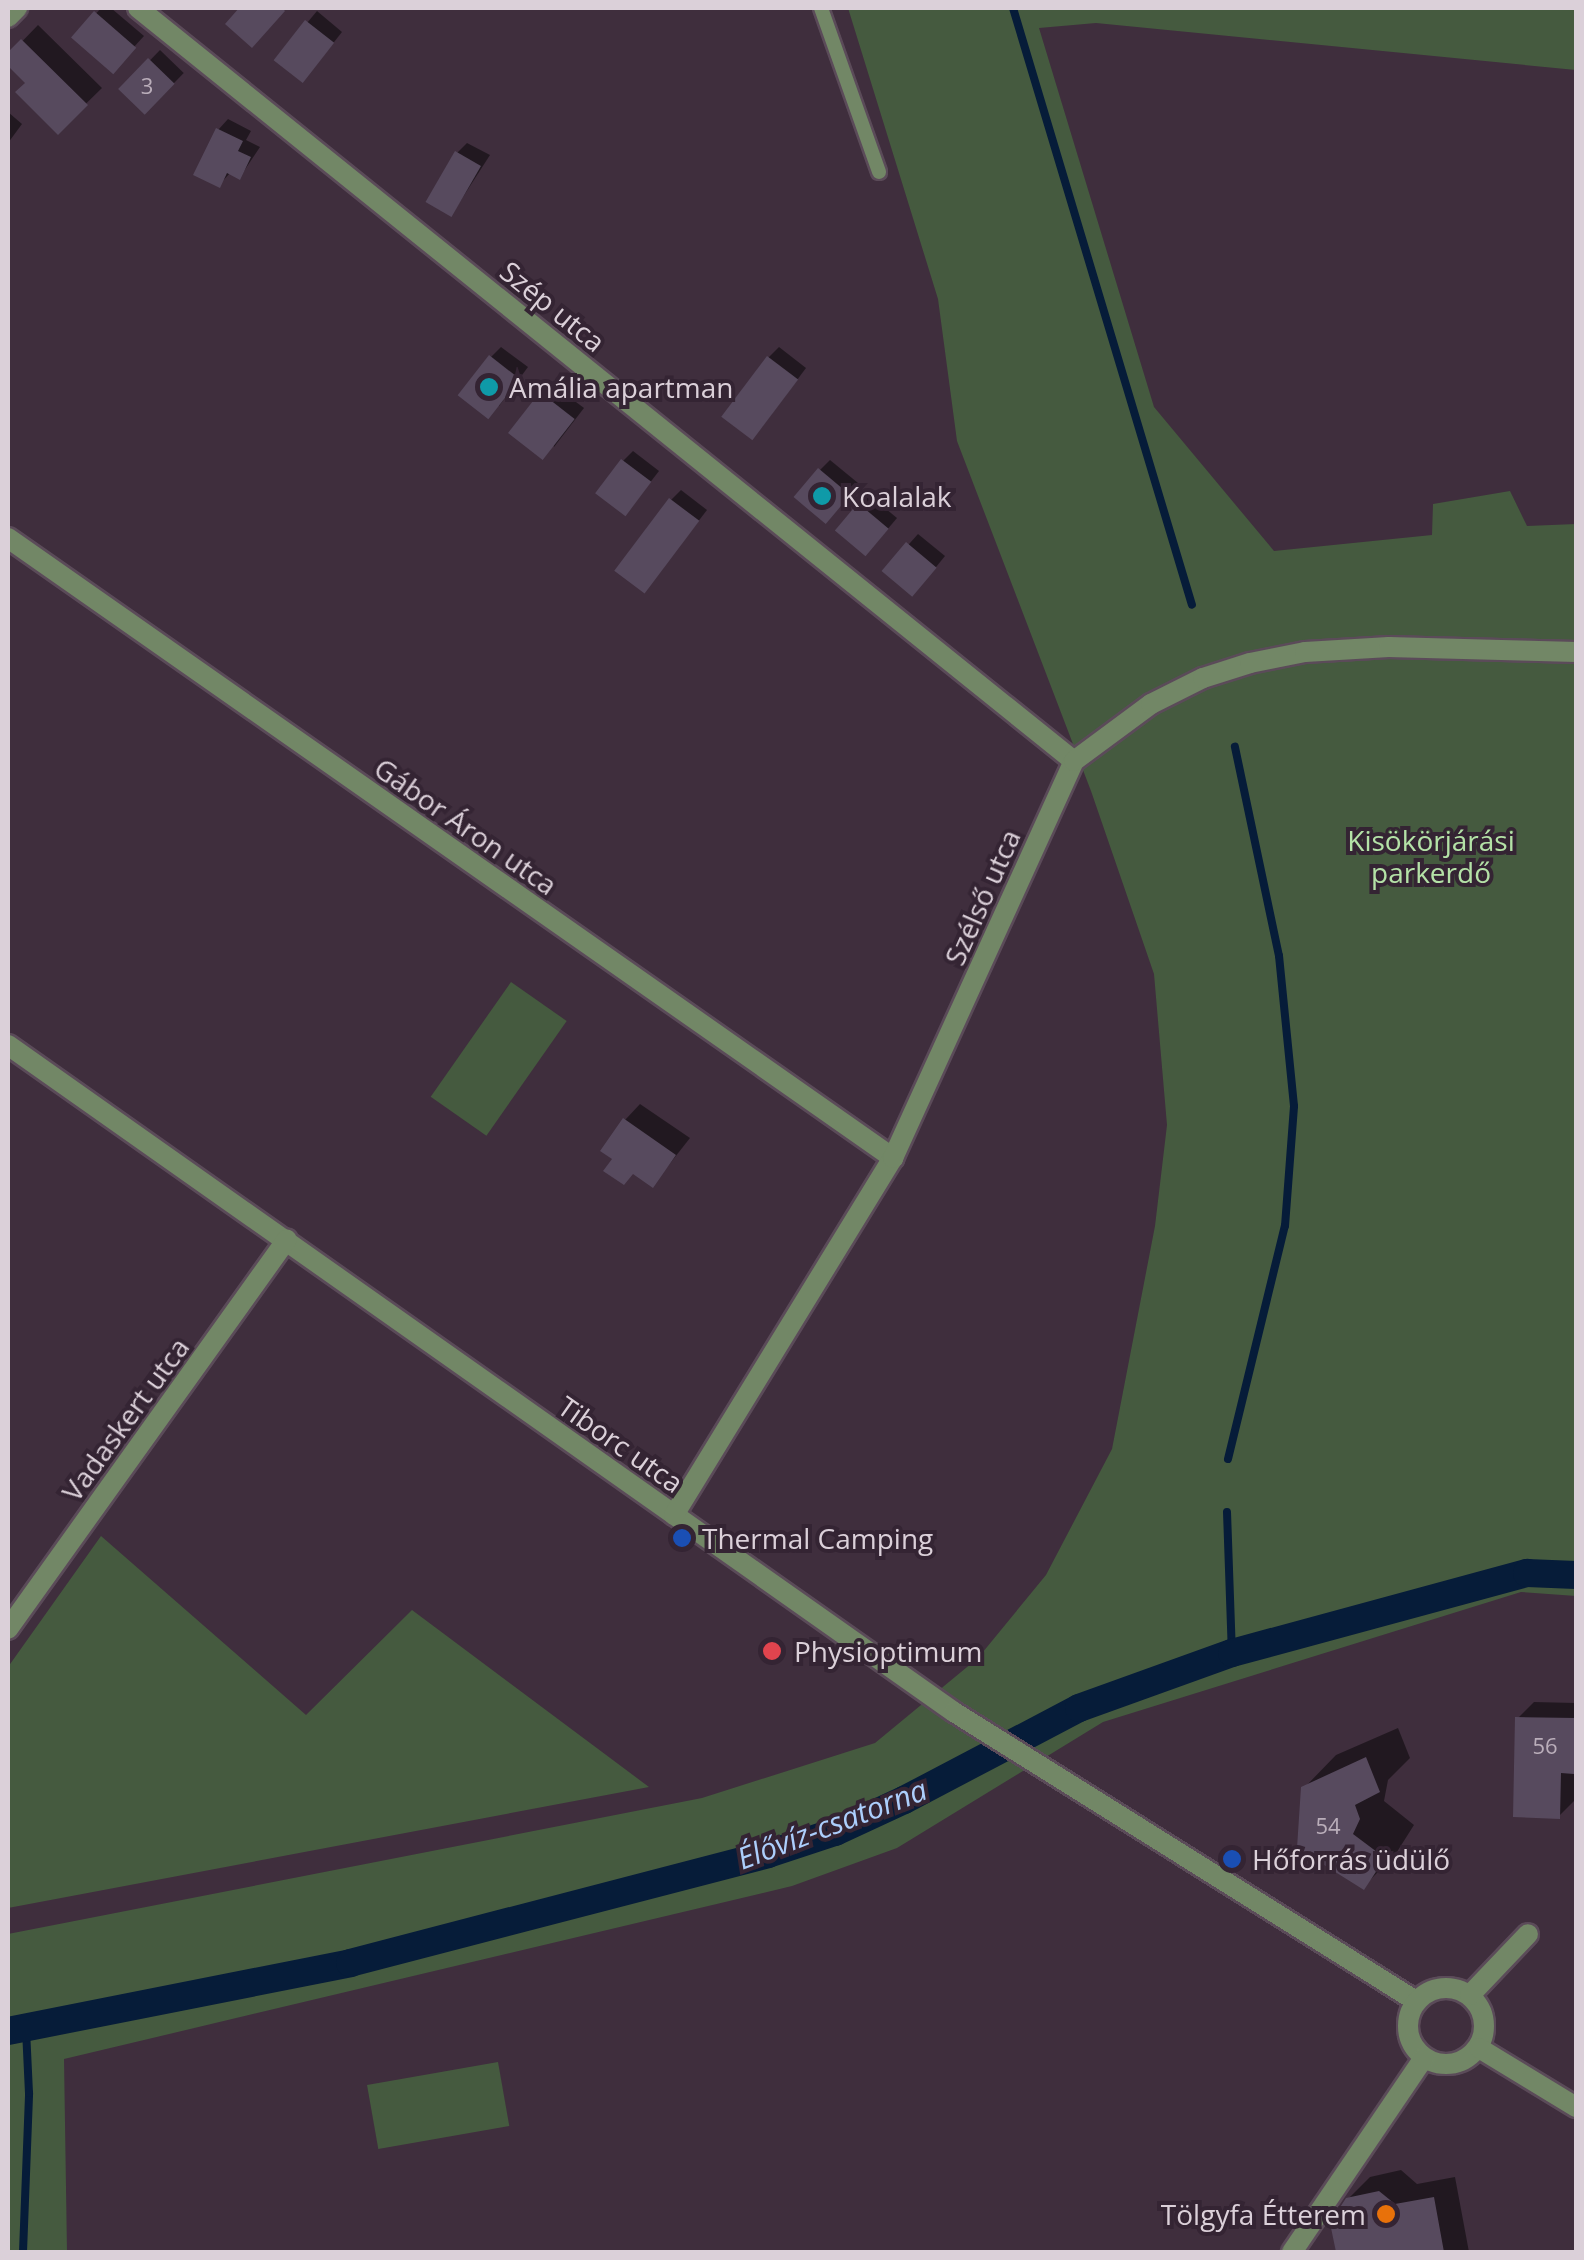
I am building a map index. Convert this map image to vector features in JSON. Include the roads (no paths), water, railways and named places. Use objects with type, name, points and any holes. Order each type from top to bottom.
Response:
[{"type":"street","points":[[8,17],[16,8]]},
{"type":"street","name":"Szép utca","points":[[138,8],[1074,760]]},
{"type":"street","name":"Gábor Áron utca","points":[[8,538],[893,1158]]},
{"type":"street","name":"Szélső utca","points":[[674,1515],[893,1158],[1074,760],[1150,704],[1203,678],[1250,663],[1305,652],[1389,647],[1576,652]]},
{"type":"street","name":"Tiborc utca","points":[[8,1044],[974,1724],[1416,2001]]},
{"type":"street","name":"Vadaskert utca","points":[[8,1629],[287,1240]]},
{"type":"street","points":[[1470,1995],[1528,1934]]},
{"type":"street","points":[[1452,1987],[1470,1995],[1482,2010],[1486,2028],[1479,2048],[1452,2064],[1424,2058],[1408,2032],[1416,2001],[1435,1988],[1452,1987]]},
{"type":"street","points":[[1479,2048],[1576,2108]]},
{"type":"street","points":[[1292,2252],[1424,2058]]},
{"type":"lane","points":[[821,8],[879,172]]},
{"type":"waterway","points":[[1013,8],[1192,605]]},
{"type":"waterway","points":[[1228,1459],[1285,1226],[1294,1106],[1279,956],[1235,747]]},
{"type":"waterway","points":[[1227,1512],[1232,1653]]},
{"type":"waterway","name":"Élővíz-csatorna","points":[[8,2031],[350,1963],[768,1854],[835,1832],[904,1800],[1079,1708],[1232,1653],[1527,1573],[1576,1575]]},
{"type":"waterway","points":[[23,2252],[29,2093],[26,2029]]},
{"type":"place","name":"Amália apartman","points":[[489,387]]},
{"type":"place","name":"Koalalak","points":[[822,496]]},
{"type":"place","name":"Thermal Camping","points":[[682,1538]]},
{"type":"place","name":"Physioptimum","points":[[772,1651]]},
{"type":"place","name":"Hőforrás üdülő","points":[[1232,1859]]},
{"type":"place","name":"Tölgyfa Étterem","points":[[1386,2214]]},
{"type":"park label","name":"Kisökörjárási parkerdő","points":[[1431,856]]}]
